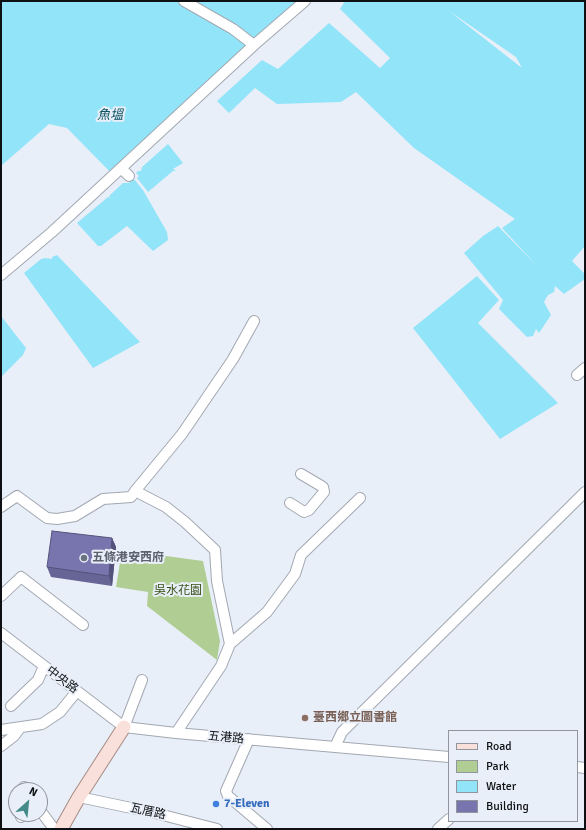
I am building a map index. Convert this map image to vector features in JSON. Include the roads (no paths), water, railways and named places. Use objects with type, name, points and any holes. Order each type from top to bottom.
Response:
[{"type":"main road","points":[[60,829],[78,797],[123,726]]},
{"type":"street","points":[[184,1],[233,29],[254,45]]},
{"type":"street","points":[[1,275],[125,172],[254,45],[305,1]]},
{"type":"street","points":[[1,506],[17,496],[47,518],[57,519],[75,516],[103,499],[131,497],[182,434],[233,359],[254,320]]},
{"type":"street","points":[[577,375],[585,368]]},
{"type":"street","points":[[290,503],[304,512],[309,510],[324,492],[323,487],[301,474]]},
{"type":"street","points":[[135,491],[166,507],[216,550],[217,581],[230,644]]},
{"type":"street","points":[[335,748],[342,732],[585,492]]},
{"type":"street","points":[[176,733],[221,666],[230,644],[267,612],[295,574],[301,555],[360,498]]},
{"type":"street","points":[[1,596],[21,577],[83,625]]},
{"type":"street","name":"中央路","points":[[1,634],[123,726]]},
{"type":"street","points":[[11,706],[38,680],[44,666]]},
{"type":"street","points":[[123,726],[126,722],[142,680]]},
{"type":"street","points":[[1,730],[42,724],[60,712],[77,691]]},
{"type":"street","name":"五港路","points":[[123,726],[176,733],[448,757]]},
{"type":"street","points":[[1,746],[14,736],[20,728]]},
{"type":"street","points":[[249,739],[226,791],[228,796],[267,829]]},
{"type":"street","name":"瓦厝路","points":[[78,797],[155,813],[217,829]]},
{"type":"street","points":[[438,829],[448,820]]},
{"type":"street","points":[[48,821],[54,829]]},
{"type":"water","name":"魚塭","points":[[1,1],[308,1],[218,84],[210,78],[116,178],[67,128],[49,124],[1,166]]},
{"type":"water","points":[[345,1],[585,1],[585,246],[572,261],[585,274],[585,279],[564,294],[555,286],[554,292],[548,295],[544,302],[551,315],[539,333],[536,329],[533,336],[527,337],[499,309],[503,300],[464,253],[483,236],[498,226],[539,268],[502,228],[515,219],[414,148],[356,92],[341,102],[277,104],[255,88],[229,113],[217,101],[262,60],[278,69],[329,23],[380,68],[390,58],[340,9]],"holes":[[[449,11],[516,57],[522,68]]]},
{"type":"water","points":[[168,144],[183,163],[173,169],[176,171],[173,171],[148,192],[137,178],[139,176],[136,173],[141,171],[142,167]]},
{"type":"water","points":[[134,179],[143,190],[167,232],[168,240],[153,251],[127,226],[101,246],[98,246],[77,223],[108,197],[110,198],[109,196],[123,183],[129,183],[130,180]]},
{"type":"water","points":[[57,255],[140,342],[93,368],[24,273],[41,259],[52,259],[52,257]]},
{"type":"water","points":[[477,276],[499,300],[478,323],[558,403],[500,439],[413,328]]},
{"type":"water","points":[[1,316],[26,348],[23,355],[1,377]]},
{"type":"place","name":"五條港安西府","points":[[84,558]]},
{"type":"place","name":"臺西鄉立圖書館","points":[[305,718]]},
{"type":"place","name":"7-Eleven","points":[[216,804]]},
{"type":"park label","name":"吳水花園","points":[[178,591]]}]
